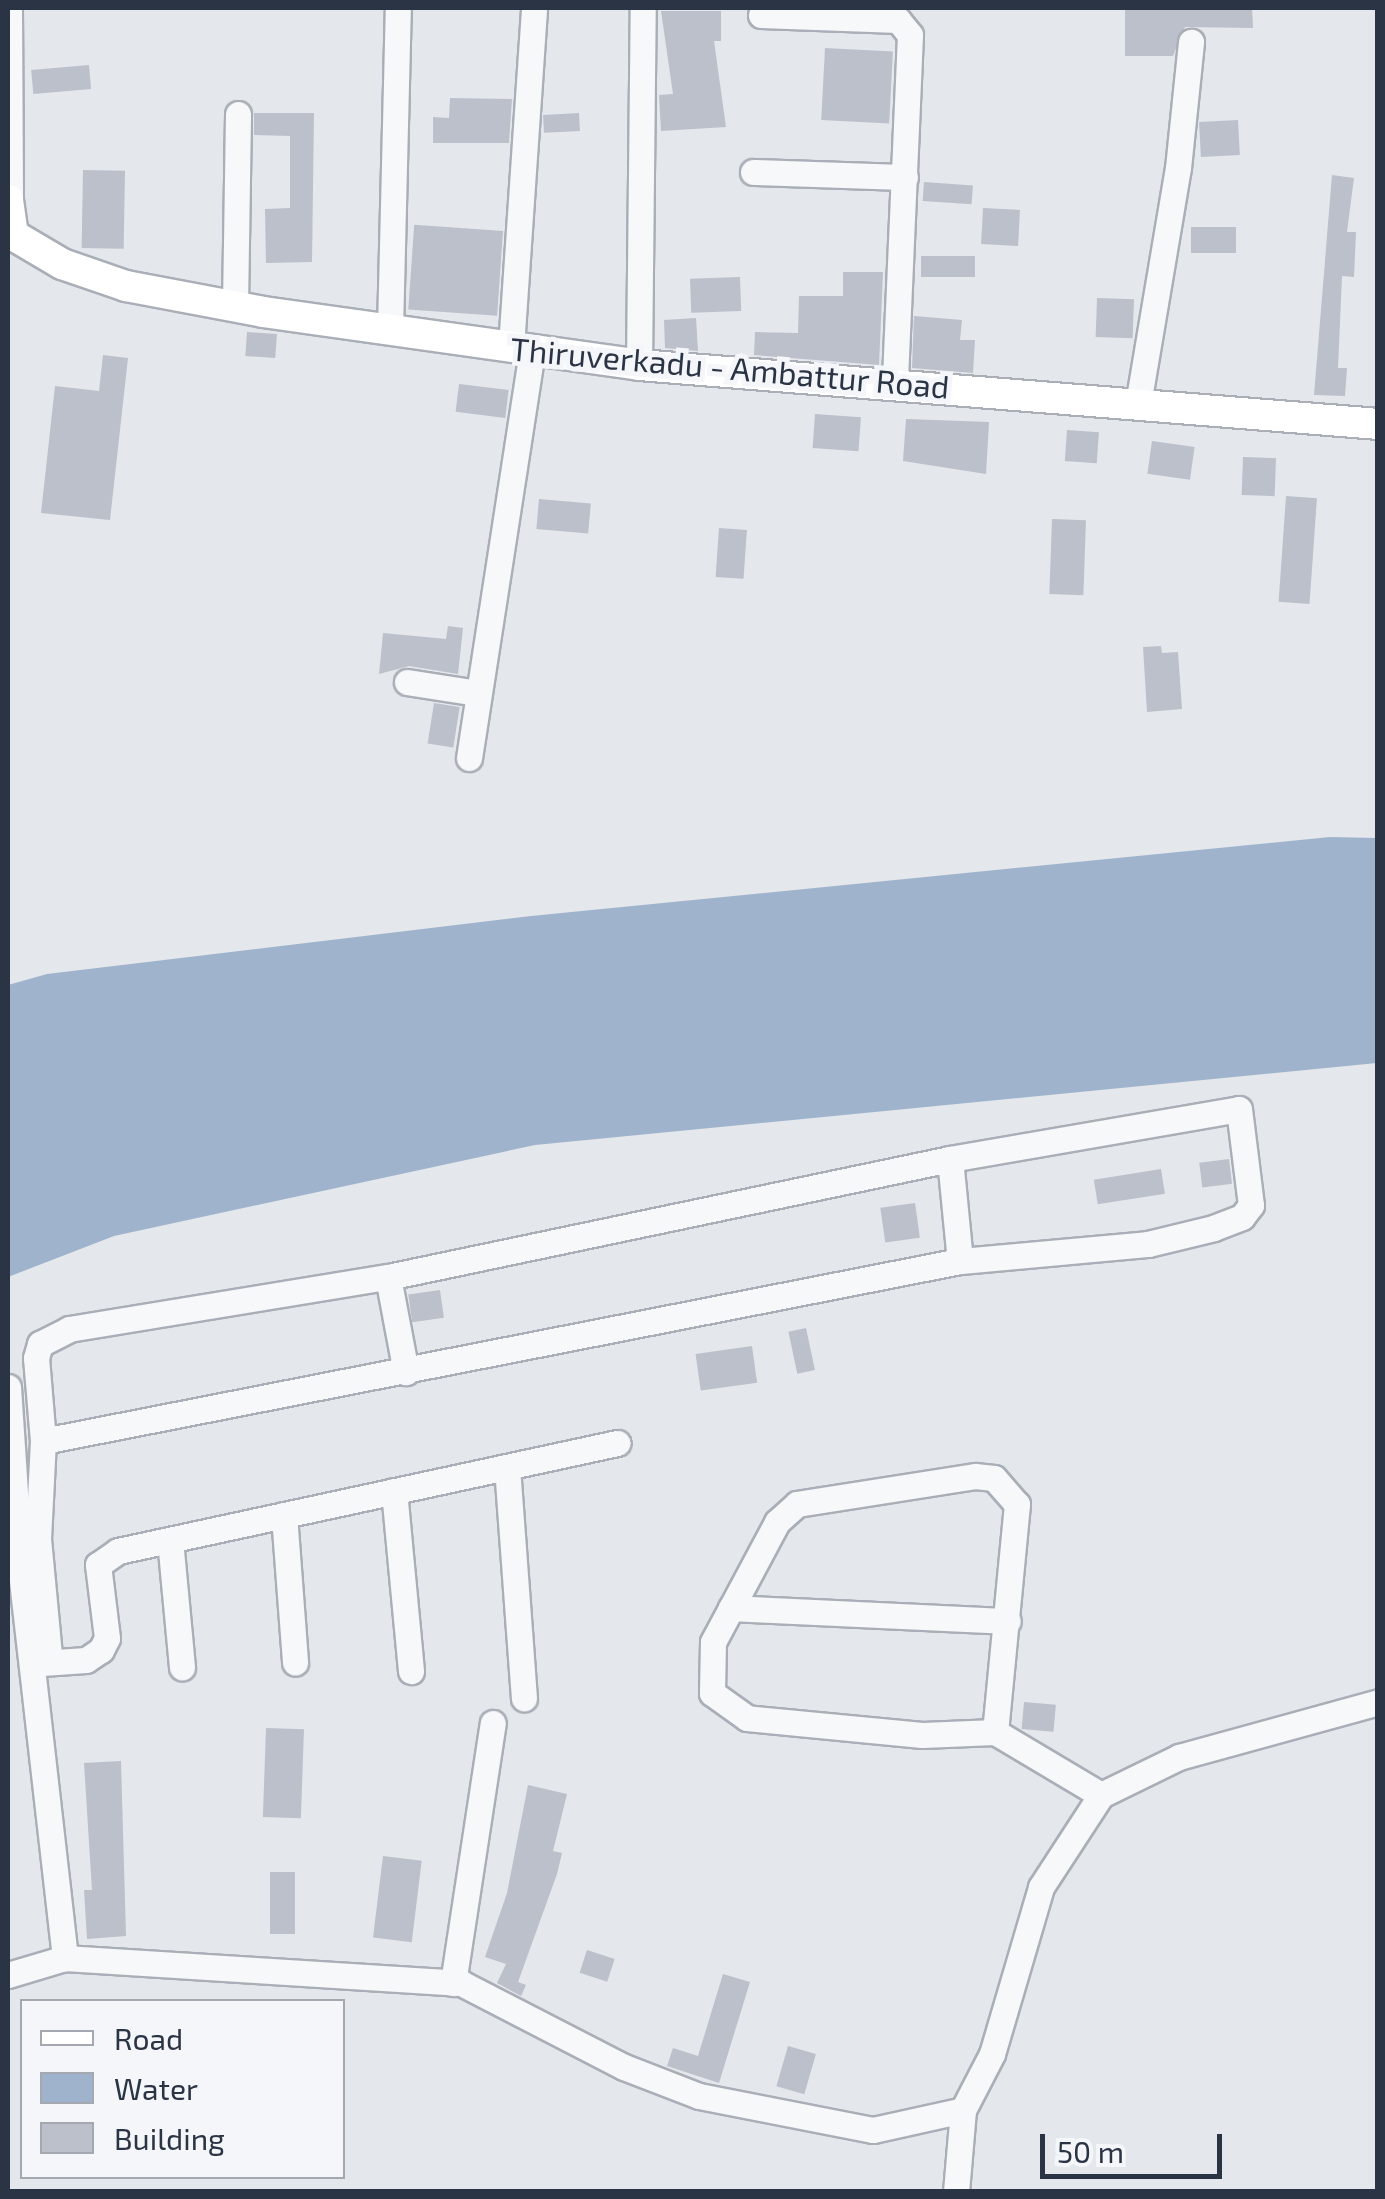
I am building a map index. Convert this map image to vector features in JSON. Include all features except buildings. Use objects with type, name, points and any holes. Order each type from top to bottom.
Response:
[{"type":"main road","name":"Thiruverkadu - Ambattur Road","points":[[9,202],[10,241],[126,286],[235,306],[639,365],[896,382],[1378,424]]},
{"type":"street","points":[[9,8],[9,202]]},
{"type":"street","points":[[390,329],[398,8]]},
{"type":"street","points":[[469,758],[522,349],[534,8]]},
{"type":"street","points":[[639,365],[643,8]]},
{"type":"street","points":[[761,15],[906,25],[905,177],[896,382]]},
{"type":"street","points":[[1138,404],[1178,168],[1191,42]]},
{"type":"street","points":[[235,306],[238,114]]},
{"type":"street","points":[[753,172],[905,177]]},
{"type":"street","points":[[407,682],[478,693]]},
{"type":"street","points":[[37,1663],[49,1655],[38,1539],[43,1441],[36,1358],[40,1344],[68,1329],[388,1277],[950,1159],[1238,1109],[1252,1188],[1242,1217],[1214,1228],[1148,1244],[960,1261],[43,1441]]},
{"type":"street","points":[[950,1159],[960,1261]]},
{"type":"street","points":[[388,1277],[406,1372]]},
{"type":"street","points":[[8,1387],[65,1958]]},
{"type":"street","points":[[37,1663],[86,1660],[102,1650],[107,1638],[100,1561],[170,1540],[617,1443]]},
{"type":"street","points":[[507,1467],[524,1698]]},
{"type":"street","points":[[995,1732],[1016,1504],[994,1478],[975,1476],[797,1504],[777,1522],[713,1642],[708,1672],[712,1693],[747,1718],[922,1735],[995,1732],[1102,1795]]},
{"type":"street","points":[[394,1492],[410,1671]]},
{"type":"street","points":[[284,1515],[295,1663]]},
{"type":"street","points":[[170,1540],[182,1666]]},
{"type":"street","points":[[731,1608],[1008,1622]]},
{"type":"street","points":[[956,2192],[963,2110],[992,2054],[1040,1887],[1102,1795],[1180,1757],[1378,1702]]},
{"type":"street","points":[[453,1983],[493,1723]]},
{"type":"street","points":[[8,1975],[65,1958],[453,1983],[624,2067],[699,2096],[872,2130],[963,2110]]},
{"type":"water","points":[[1330,837],[1377,838],[1377,1063],[535,1145],[114,1236],[8,1277],[8,985],[47,974],[531,916]]}]
